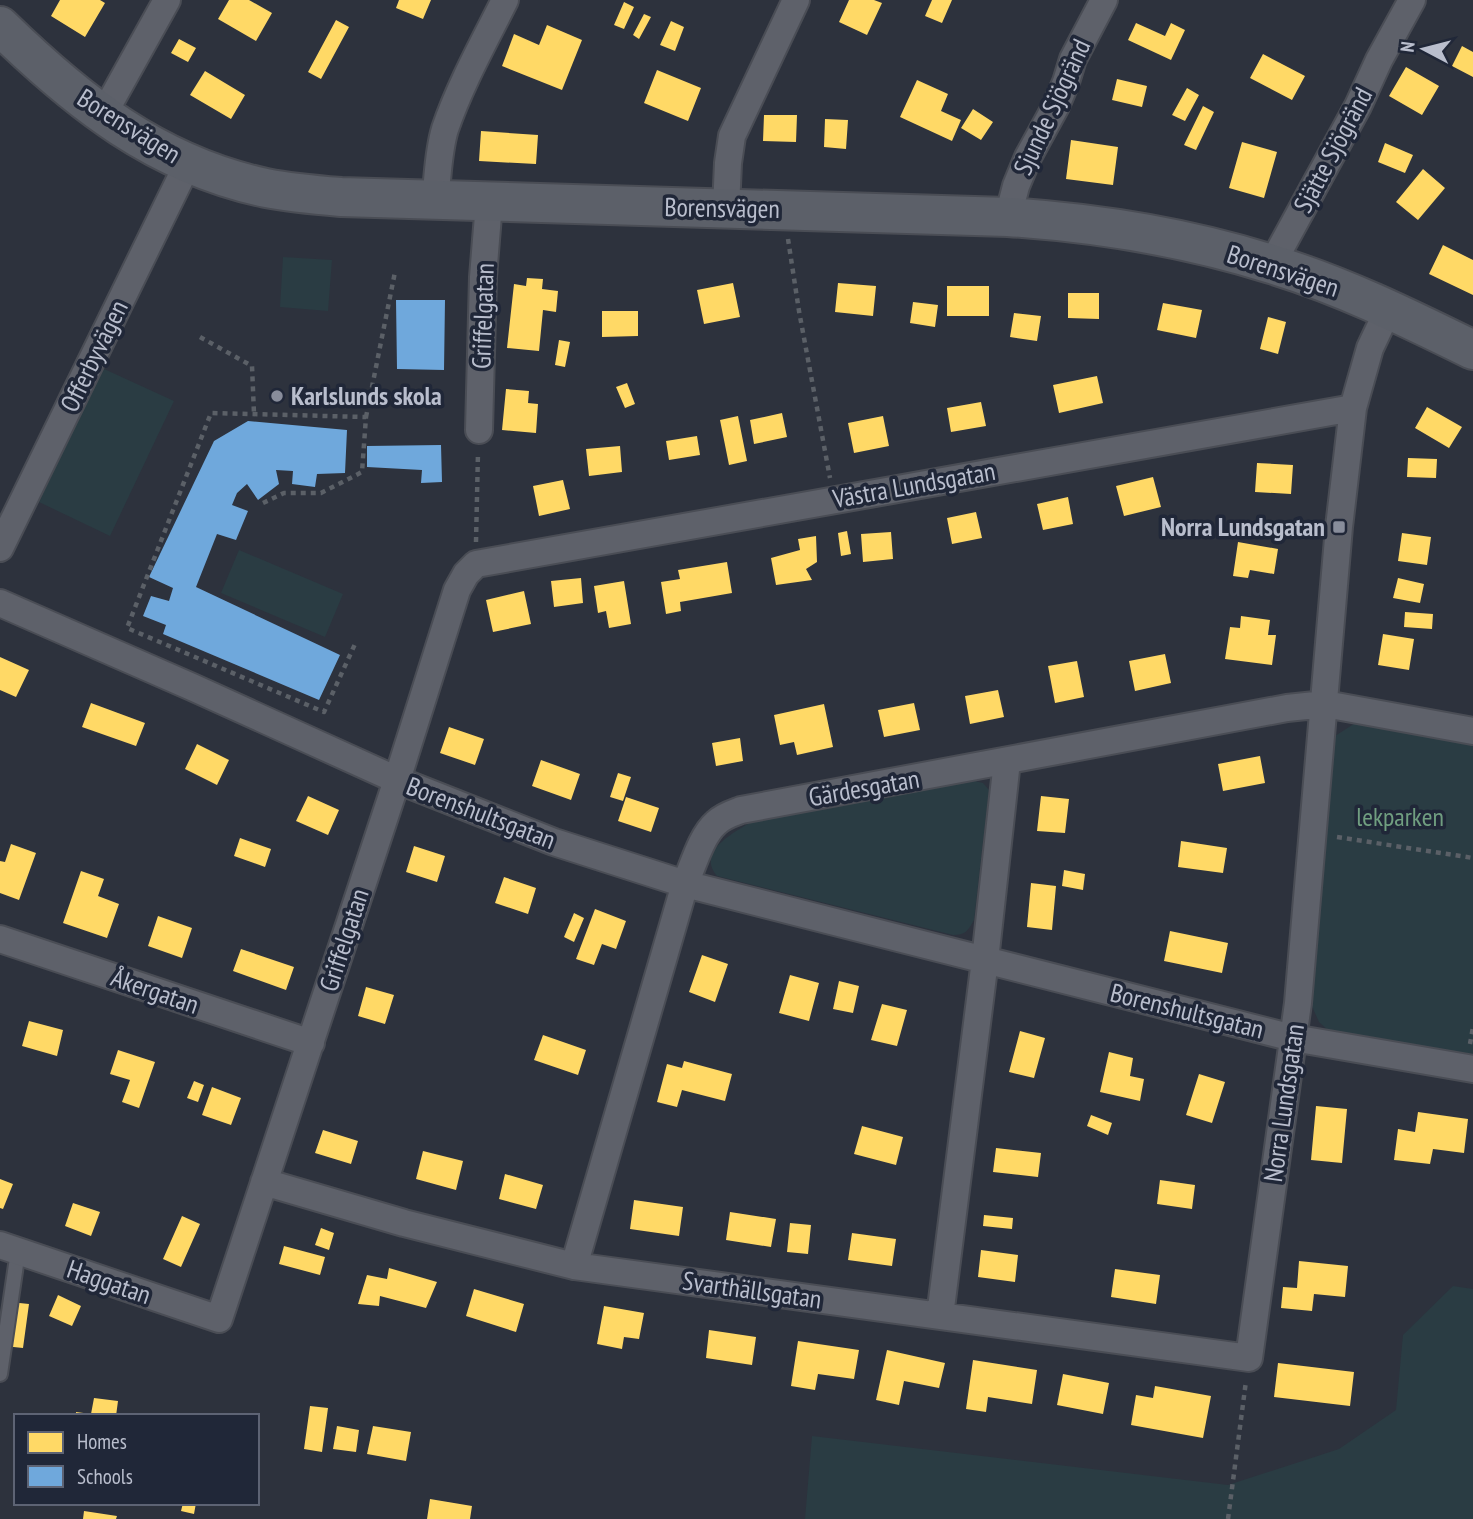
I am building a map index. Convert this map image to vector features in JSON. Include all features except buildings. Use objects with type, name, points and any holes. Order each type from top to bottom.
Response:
[{"type":"street","points":[[103,115],[167,0]]},
{"type":"street","points":[[435,200],[444,132],[505,0]]},
{"type":"street","points":[[726,208],[732,136],[796,0]]},
{"type":"street","name":"Sjunde Sjögränd","points":[[1009,216],[1016,186],[1028,158],[1056,106],[1073,59],[1104,0]]},
{"type":"street","name":"Sjätte Sjögränd","points":[[1272,264],[1412,0]]},
{"type":"street","name":"Borensvägen","points":[[0,26],[66,87],[141,141],[188,163],[265,188],[341,197],[1009,216],[1114,228],[1163,236],[1272,264],[1332,286],[1473,350]]},
{"type":"street","name":"Offerbyvägen","points":[[0,548],[188,163]]},
{"type":"street","name":"Griffelgatan","points":[[479,430],[483,277],[489,202]]},
{"type":"street","name":"Norra Lundsgatan","points":[[1249,1358],[1298,1003],[1339,527],[1353,408],[1370,348],[1388,310]]},
{"type":"street","name":"Västra Lundsgatan","points":[[476,564],[1353,408]]},
{"type":"street","name":"Griffelgatan","points":[[219,1319],[457,590],[466,574],[476,564]]},
{"type":"street","name":"Borenshultsgatan","points":[[0,603],[397,780],[554,842],[685,884],[1293,1038],[1473,1069]]},
{"type":"street","name":"Gärdesgatan","points":[[574,1266],[685,884],[703,841],[714,824],[726,816],[741,810],[1287,708],[1325,704],[1473,731]]},
{"type":"street","points":[[940,1316],[1007,761]]},
{"type":"street","name":"Åkergatan","points":[[0,939],[310,1043]]},
{"type":"street","name":"Svarthällsgatan","points":[[264,1182],[404,1223],[574,1266],[1249,1358]]},
{"type":"street","name":"Haggatan","points":[[9,1248],[219,1319]]},
{"type":"lane","points":[[0,1374],[9,1248]]},
{"type":"path","points":[[784,210],[799,311],[834,500]]},
{"type":"path","points":[[263,503],[284,494],[321,493],[362,472],[366,417],[395,272]]},
{"type":"path","points":[[200,337],[252,366],[254,414]]},
{"type":"path","points":[[355,643],[324,712],[127,628],[211,413],[366,417]]},
{"type":"path","points":[[476,564],[479,430]]},
{"type":"path","points":[[1312,834],[1473,858]]},
{"type":"path","points":[[1228,1519],[1249,1358]]},
{"type":"green space","points":[[283,257],[332,260],[328,311],[280,307]]},
{"type":"green space","points":[[102,368],[174,401],[110,536],[39,502]]},
{"type":"green space","points":[[239,550],[343,594],[325,637],[221,593]]},
{"type":"green space","name":"lekparken","points":[[1357,722],[1473,744],[1473,1054],[1331,1033],[1319,1022],[1311,1004],[1335,736]]},
{"type":"green space","points":[[975,781],[983,783],[989,790],[974,920],[968,930],[960,934],[953,935],[717,876],[712,867],[711,859],[719,844],[751,822]]},
{"type":"green space","points":[[1453,1286],[1473,1289],[1473,1519],[805,1519],[812,1436],[1228,1485],[1339,1449],[1396,1410],[1403,1335]]},
{"type":"place","name":"Karlslunds skola","points":[[277,396]]},
{"type":"place","name":"Norra Lundsgatan","points":[[1339,527]]}]
